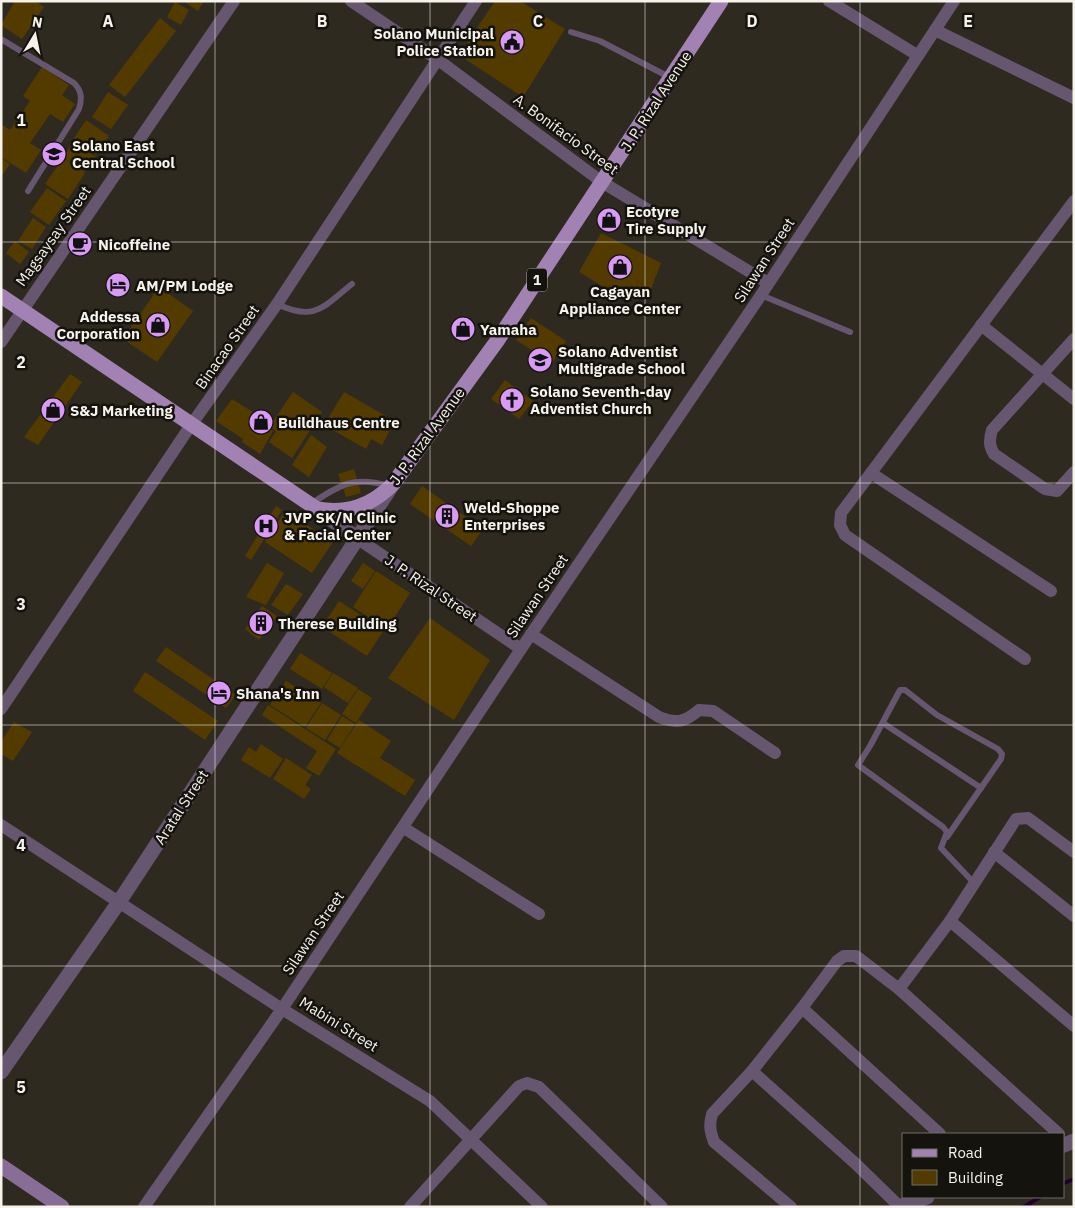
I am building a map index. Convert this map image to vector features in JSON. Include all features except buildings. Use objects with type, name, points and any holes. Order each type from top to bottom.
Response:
[{"type":"main road","name":"J. P. Rizal Avenue","points":[[1,296],[314,507],[347,511],[361,507],[382,495],[392,485],[497,341],[721,1]]},
{"type":"main road","points":[[1,1166],[62,1207]]},
{"type":"street","name":"Magsaysay Street","points":[[1,342],[234,1]]},
{"type":"street","name":"A. Bonifacio Street","points":[[351,1],[437,59],[602,182],[768,283]]},
{"type":"street","name":"Binacao Street","points":[[1,709],[192,425],[277,304],[476,1]]},
{"type":"street","points":[[829,1],[917,55]]},
{"type":"street","name":"Silawan Street","points":[[144,1207],[404,828],[521,649],[761,294],[954,1]]},
{"type":"street","points":[[936,30],[1074,98]]},
{"type":"street","points":[[1025,660],[844,535],[840,525],[841,513],[1074,201]]},
{"type":"street","points":[[981,325],[1074,399]]},
{"type":"street","points":[[1074,339],[992,430],[990,447],[994,454],[1051,491],[1062,488],[1074,472]]},
{"type":"street","points":[[871,473],[1051,591]]},
{"type":"street","name":"Aratal Street","points":[[1,1072],[119,902],[392,485]]},
{"type":"street","name":"J. P. Rizal Street","points":[[314,507],[521,649]]},
{"type":"street","points":[[531,634],[659,717],[677,722],[690,718],[699,710],[713,711],[775,753]]},
{"type":"street","points":[[899,989],[950,921],[1012,823],[1022,817],[1028,818],[1074,852]]},
{"type":"street","name":"Mabini Street","points":[[1,825],[282,1008],[430,1101],[542,1207]]},
{"type":"street","points":[[404,828],[539,914]]},
{"type":"street","points":[[994,852],[1074,916]]},
{"type":"street","points":[[950,921],[1074,1026]]},
{"type":"street","points":[[791,1207],[714,1142],[709,1123],[712,1114],[752,1071],[837,961],[844,956],[856,956],[899,989],[1058,1133]]},
{"type":"street","points":[[802,1008],[939,1133]]},
{"type":"street","points":[[752,1071],[856,1164],[899,1207],[924,1198]]},
{"type":"street","points":[[410,1207],[519,1086],[527,1083],[534,1084],[553,1100],[662,1207]]},
{"type":"lane","points":[[571,32],[600,41],[671,78]]},
{"type":"lane","points":[[1,39],[74,83],[79,88],[81,96],[79,110],[28,192]]},
{"type":"lane","points":[[277,304],[300,313],[312,312],[321,308],[352,284]]},
{"type":"lane","points":[[761,294],[850,332]]},
{"type":"lane","points":[[314,507],[334,488],[354,481],[364,480],[392,485]]},
{"type":"lane","points":[[947,837],[947,832],[943,827],[858,765],[900,690],[905,690],[937,715],[998,749],[1002,754],[1001,759],[947,837],[942,842],[941,848],[974,883]]},
{"type":"lane","points":[[882,723],[981,788]]},
{"type":"waterway","points":[[1065,1183],[1074,1179]]},
{"type":"waterway","points":[[1024,1207],[1038,1198]]},
{"type":"place","name":"Solano Municipal Police Station","points":[[512,42]]},
{"type":"place","name":"Solano East Central School","points":[[54,154]]},
{"type":"place","name":"Ecotyre Tire Supply","points":[[609,220]]},
{"type":"place","name":"Nicoffeine","points":[[80,244]]},
{"type":"place","name":"Cagayan Appliance Center","points":[[620,267]]},
{"type":"place","name":"AM/PM Lodge","points":[[118,285]]},
{"type":"place","name":"Addessa Corporation","points":[[158,325]]},
{"type":"place","name":"Yamaha","points":[[463,329]]},
{"type":"place","name":"Solano Adventist Multigrade School","points":[[540,360]]},
{"type":"place","name":"Solano Seventh-day Adventist Church","points":[[512,400]]},
{"type":"place","name":"S&J Marketing","points":[[53,410]]},
{"type":"place","name":"Buildhaus Centre","points":[[261,422]]},
{"type":"place","name":"Weld-Shoppe Enterprises","points":[[447,516]]},
{"type":"place","name":"JVP SK/N Clinic & Facial Center","points":[[266,526]]},
{"type":"place","name":"Therese Building","points":[[261,623]]},
{"type":"place","name":"Shana's Inn","points":[[219,693]]}]
